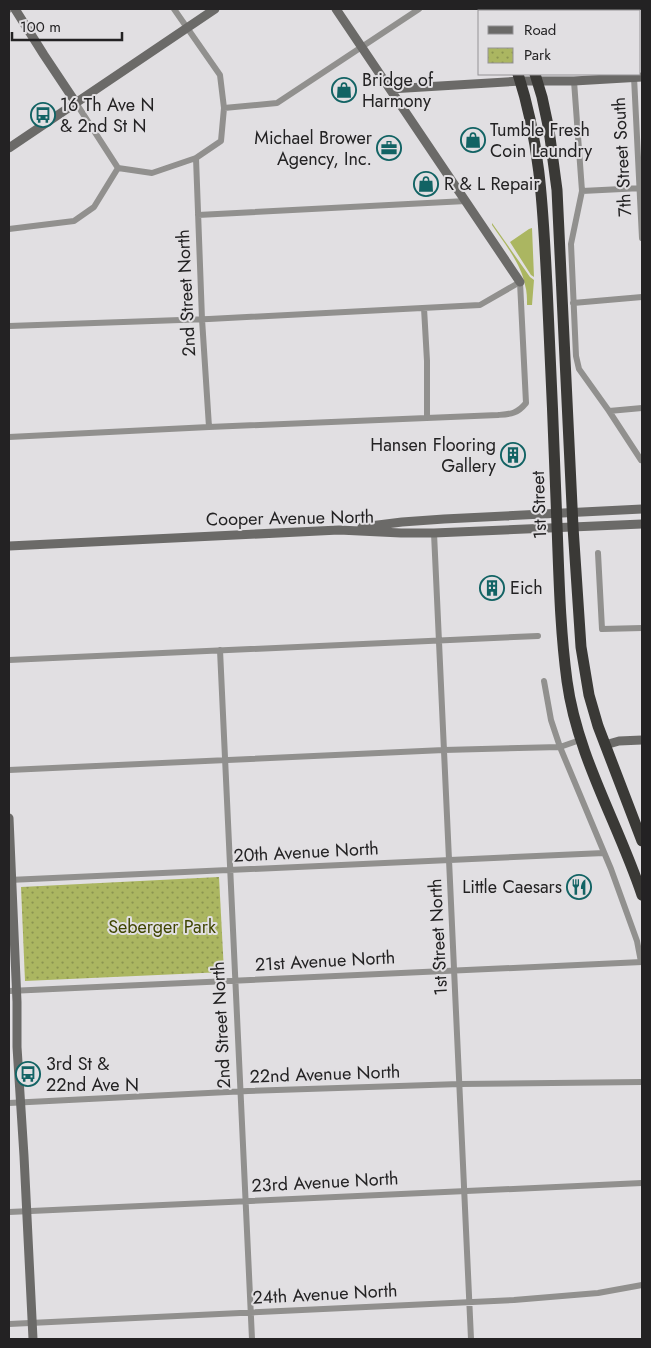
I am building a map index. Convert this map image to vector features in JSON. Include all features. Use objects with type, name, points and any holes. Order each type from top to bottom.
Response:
[{"type":"highway","name":"1st Street","points":[[519,78],[531,124],[540,176],[564,662],[580,740],[642,894]]},
{"type":"highway","name":"1st Street","points":[[536,78],[548,130],[557,190],[573,527],[581,648],[591,701],[605,745],[642,841]]},
{"type":"main road","points":[[15,9],[76,103]]},
{"type":"main road","points":[[9,148],[215,9]]},
{"type":"main road","points":[[336,9],[520,282]]},
{"type":"main road","points":[[390,89],[519,78],[574,80],[637,76]]},
{"type":"main road","points":[[339,530],[402,522],[642,509]]},
{"type":"main road","name":"Cooper Avenue North","points":[[9,546],[339,530],[434,533],[642,524]]},
{"type":"main road","points":[[605,745],[619,741],[642,740]]},
{"type":"main road","points":[[9,818],[13,991],[33,1339]]},
{"type":"street","points":[[76,103],[118,168],[152,173],[196,158],[221,141],[224,108],[220,75],[174,9]]},
{"type":"street","points":[[224,108],[277,103],[419,9]]},
{"type":"street","name":"7th Street South","points":[[637,76],[642,238]]},
{"type":"street","points":[[574,80],[582,191],[571,244],[576,356],[579,370],[641,460]]},
{"type":"street","name":"2nd Street North","points":[[196,158],[202,319],[210,427]]},
{"type":"street","points":[[9,229],[74,221],[94,207],[118,168]]},
{"type":"street","points":[[582,191],[641,188]]},
{"type":"street","points":[[198,215],[466,201]]},
{"type":"street","points":[[9,326],[202,319],[480,305],[520,282],[526,403],[520,411],[511,414],[9,437]]},
{"type":"street","points":[[573,303],[642,298]]},
{"type":"street","points":[[424,308],[427,361],[427,418]]},
{"type":"street","points":[[609,411],[642,408]]},
{"type":"street","name":"1st Street North","points":[[434,533],[472,1339]]},
{"type":"street","points":[[598,553],[602,629],[642,628]]},
{"type":"street","points":[[9,660],[538,636]]},
{"type":"street","name":"2nd Street North","points":[[220,650],[252,1339]]},
{"type":"street","points":[[544,680],[551,720],[560,747],[604,853],[637,941],[642,962]]},
{"type":"street","points":[[9,770],[444,750],[560,747],[580,740]]},
{"type":"street","name":"20th Avenue North","points":[[10,880],[604,853]]},
{"type":"street","name":"21st Avenue North","points":[[13,991],[642,962]]},
{"type":"street","name":"22nd Avenue North","points":[[9,1103],[460,1084],[642,1082]]},
{"type":"street","name":"23rd Avenue North","points":[[9,1212],[642,1183]]},
{"type":"street","name":"24th Avenue North","points":[[9,1324],[525,1300],[598,1293],[642,1286]]},
{"type":"green space","points":[[492,223],[534,280],[532,305],[527,305],[526,290],[520,269]]},
{"type":"green space","points":[[532,228],[534,277],[510,242]]},
{"type":"green space","name":"Seberger Park","points":[[219,877],[224,972],[25,981],[21,887]]},
{"type":"place","name":"Bridge of Harmony","points":[[344,90]]},
{"type":"place","name":"16 Th Ave N & 2nd St N","points":[[43,115]]},
{"type":"place","name":"Tumble Fresh Coin Laundry","points":[[473,140]]},
{"type":"place","name":"Michael Brower Agency, Inc.","points":[[389,148]]},
{"type":"place","name":"R & L Repair","points":[[426,184]]},
{"type":"place","name":"Hansen Flooring Gallery","points":[[513,455]]},
{"type":"place","name":"Eich","points":[[492,588]]},
{"type":"place","name":"Little Caesars","points":[[579,887]]},
{"type":"place","name":"3rd St & 22nd Ave N","points":[[28,1074]]}]
